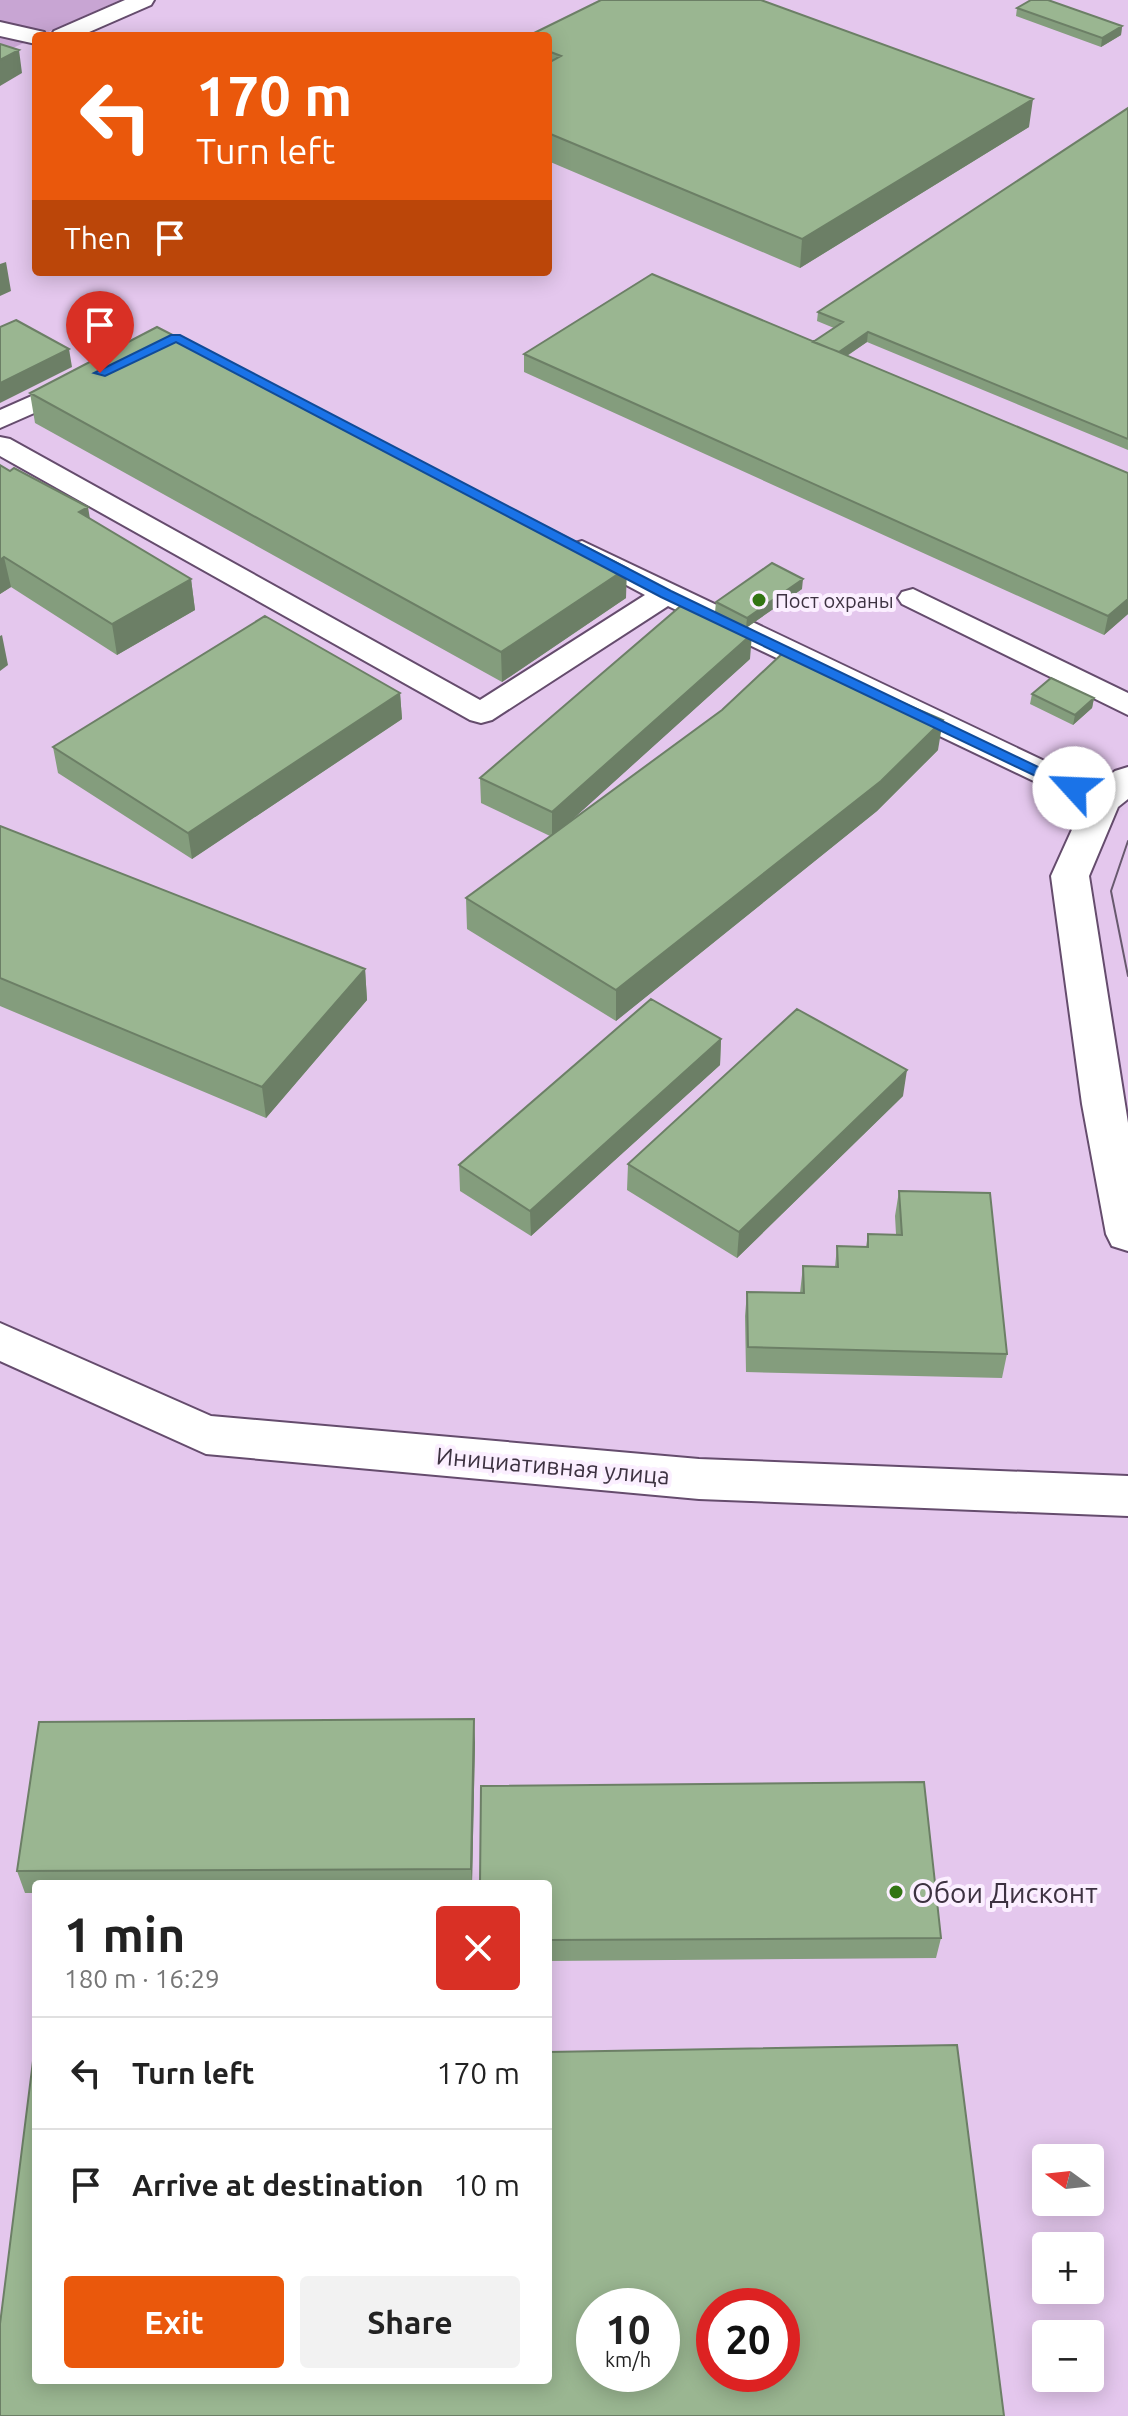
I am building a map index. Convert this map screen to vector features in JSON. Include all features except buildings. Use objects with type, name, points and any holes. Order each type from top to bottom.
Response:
[{"type":"street","points":[[1115,790],[1070,876],[1103,1104],[1128,1234]]},
{"type":"street","name":"Инициативная улица","points":[[0,1341],[206,1435],[699,1479],[1128,1496]]},
{"type":"lane","points":[[71,32],[143,0]]},
{"type":"lane","points":[[0,29],[32,36]]},
{"type":"lane","points":[[0,420],[108,369]]},
{"type":"lane","points":[[0,445],[481,713],[666,594]]},
{"type":"lane","points":[[554,536],[666,594],[1115,790]]},
{"type":"lane","points":[[913,598],[1128,705]]},
{"type":"shaded area","points":[[0,0],[120,0],[48,32],[32,32],[32,39],[6,51],[0,49]]},
{"type":"tram line","points":[[1128,841],[1111,891],[1128,976]]},
{"type":"place","name":"Пост охраны","points":[[759,600]]},
{"type":"place","name":"Обои Дисконт","points":[[896,1892]]},
{"type":"route","points":[[100,373],[176,338],[666,594],[1074,788]]}]
